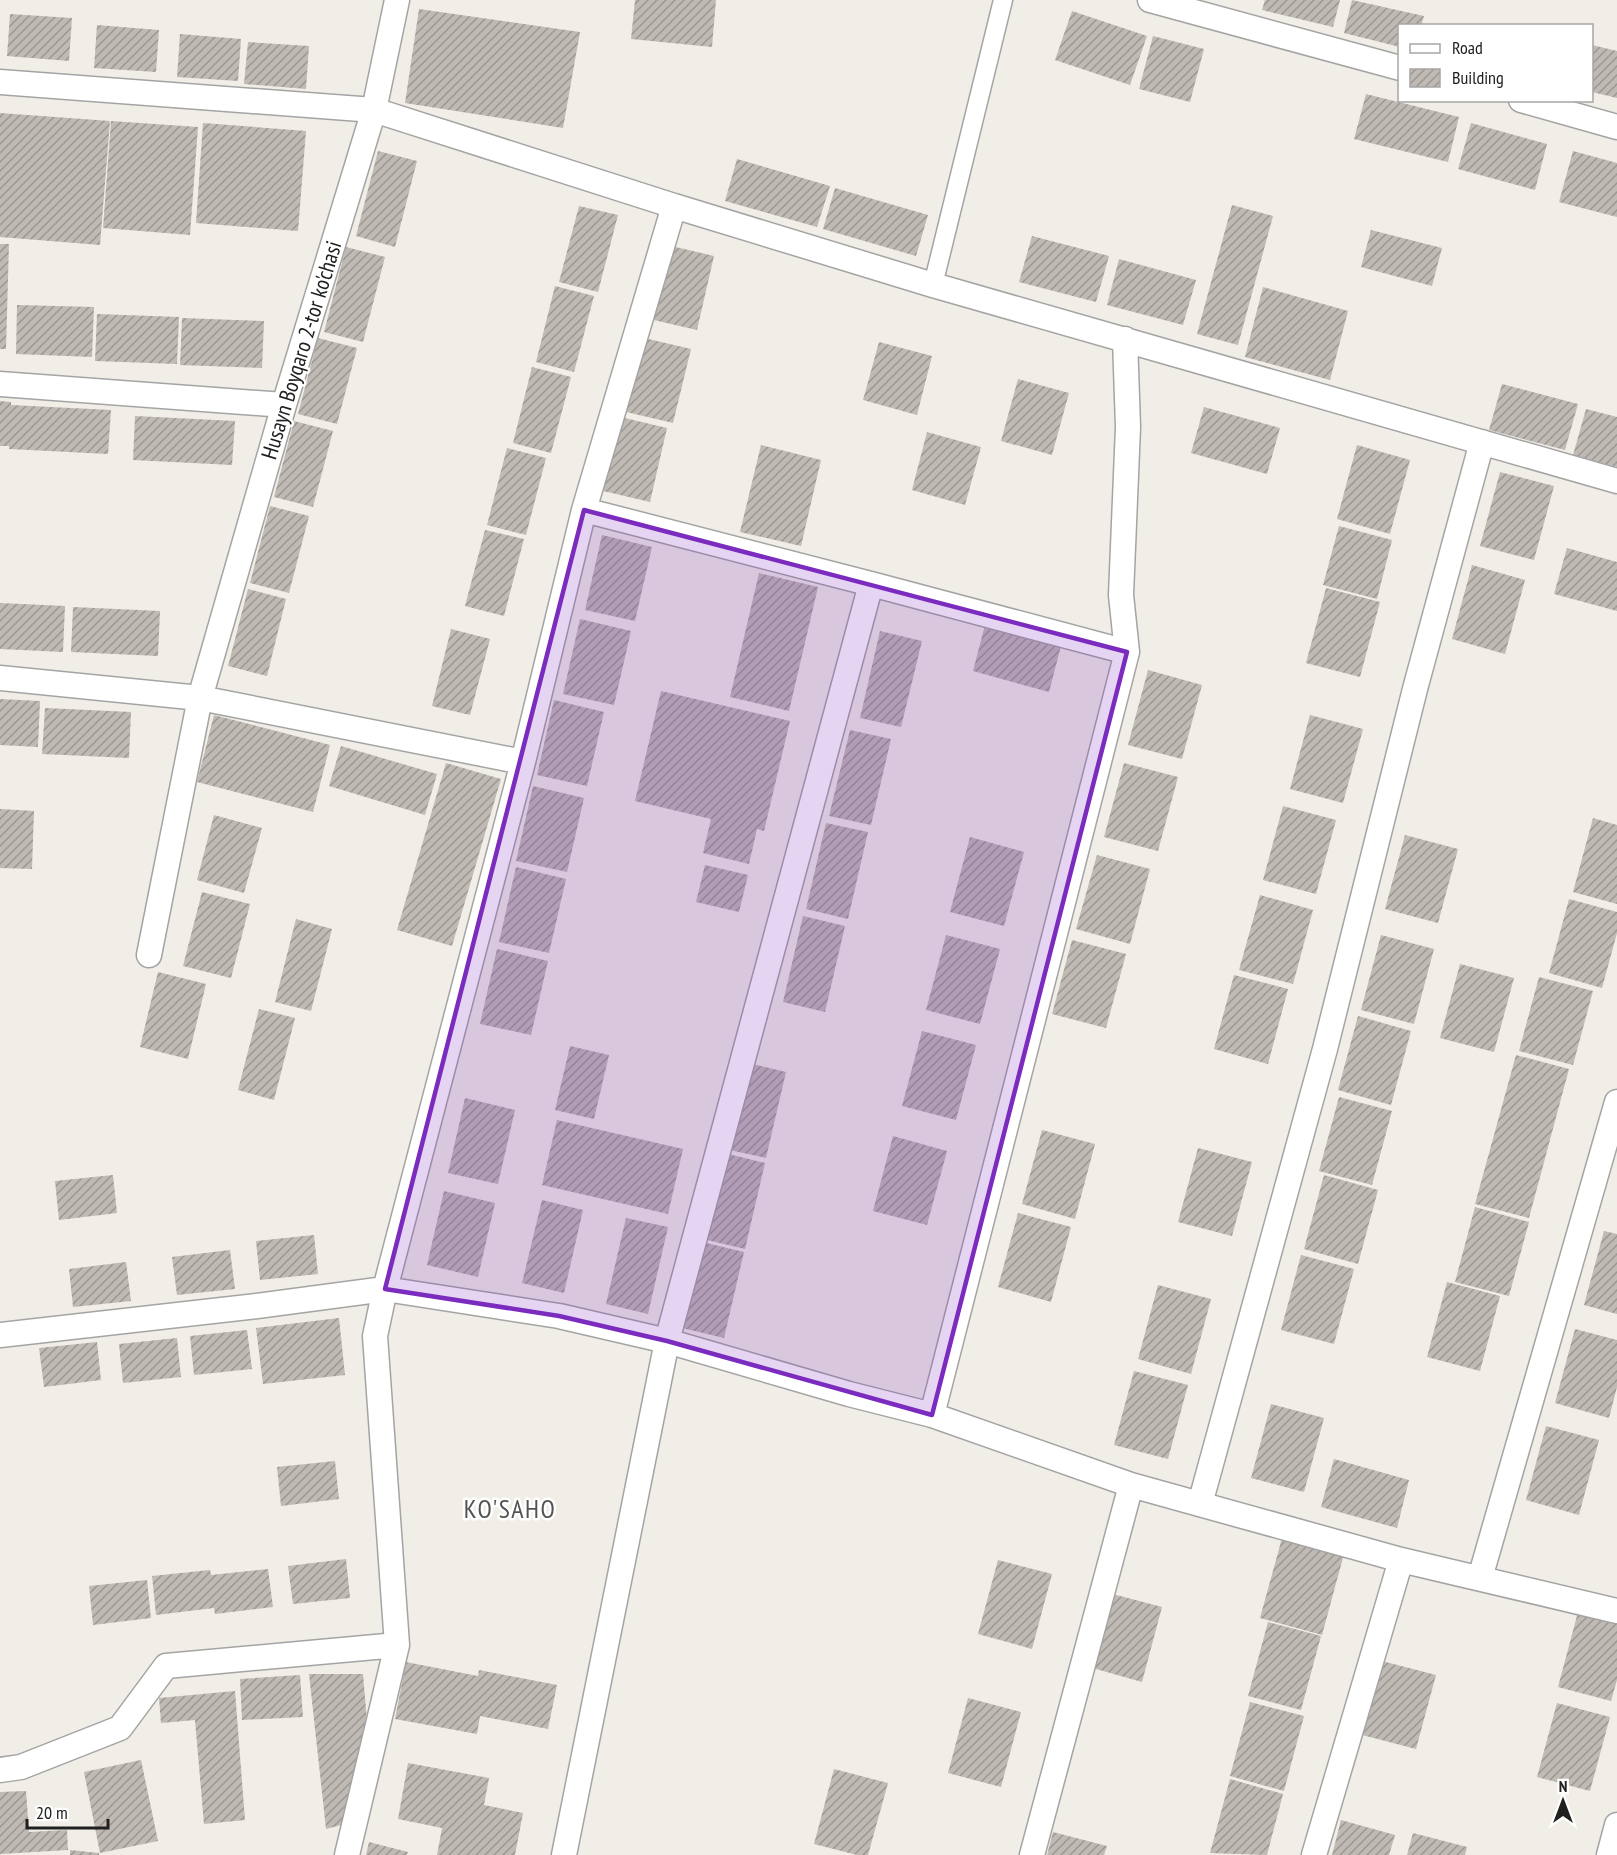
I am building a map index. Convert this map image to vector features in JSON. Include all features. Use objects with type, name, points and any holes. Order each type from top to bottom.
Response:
[{"type":"street","name":"Husayn Boyqaro 2-tor ko'chasi","points":[[149,955],[200,698],[284,405],[374,110],[397,0]]},
{"type":"street","points":[[933,285],[1003,0]]},
{"type":"street","points":[[1150,0],[1398,67]]},
{"type":"street","points":[[0,82],[374,110],[674,206],[933,285],[1617,481]]},
{"type":"street","points":[[1528,102],[1617,127]]},
{"type":"street","points":[[347,1855],[397,1645],[375,1336],[523,762],[584,510],[674,206]]},
{"type":"street","points":[[932,1415],[1127,652],[1121,595],[1128,426],[1125,339]]},
{"type":"street","points":[[0,384],[284,405]]},
{"type":"street","points":[[1200,1504],[1325,1049],[1414,689],[1482,442]]},
{"type":"street","points":[[584,510],[1127,652]]},
{"type":"street","points":[[564,1855],[667,1341],[871,584]]},
{"type":"street","points":[[0,678],[200,698],[523,762]]},
{"type":"street","points":[[1480,1578],[1617,1102]]},
{"type":"street","points":[[0,1335],[386,1289],[559,1316],[667,1341],[849,1394],[932,1415],[1131,1485],[1401,1560],[1617,1611]]},
{"type":"street","points":[[1032,1855],[1131,1485]]},
{"type":"street","points":[[1314,1855],[1401,1560]]},
{"type":"street","points":[[0,1770],[21,1767],[120,1728],[166,1666],[397,1645]]},
{"type":"street","points":[[1609,1855],[1617,1825]]},
{"type":"highlighted area","points":[[584,510],[1127,652],[932,1415],[667,1341],[559,1316],[385,1289]]},
{"type":"building","points":[[635,0],[716,0],[712,47],[631,39]]},
{"type":"building","points":[[1265,0],[1340,0],[1333,27],[1262,10]]},
{"type":"building","points":[[1352,0],[1424,16],[1422,24],[1398,24],[1398,46],[1344,33]]},
{"type":"building","points":[[419,9],[580,32],[563,128],[405,103]]},
{"type":"building","points":[[1072,11],[1147,36],[1130,85],[1055,60]]},
{"type":"building","points":[[10,14],[72,18],[69,61],[7,56]]},
{"type":"building","points":[[97,25],[159,30],[156,72],[94,68]]},
{"type":"building","points":[[180,34],[241,39],[238,81],[177,77]]},
{"type":"building","points":[[1153,36],[1204,49],[1190,102],[1139,89]]},
{"type":"building","points":[[248,42],[309,46],[306,89],[244,84]]},
{"type":"building","points":[[1593,45],[1617,51],[1617,98],[1593,92]]},
{"type":"building","points":[[1366,94],[1459,117],[1448,162],[1354,139]]},
{"type":"building","points":[[0,113],[110,121],[100,245],[0,237]]},
{"type":"building","points":[[111,121],[198,127],[190,235],[103,228]]},
{"type":"building","points":[[203,123],[306,131],[298,231],[196,223]]},
{"type":"building","points":[[1471,123],[1547,144],[1535,190],[1458,169]]},
{"type":"building","points":[[378,151],[417,161],[395,247],[356,236]]},
{"type":"building","points":[[1573,151],[1617,163],[1617,217],[1559,202]]},
{"type":"building","points":[[737,159],[830,186],[817,227],[725,201]]},
{"type":"building","points":[[835,188],[928,215],[916,256],[823,229]]},
{"type":"building","points":[[1232,205],[1273,216],[1238,345],[1197,334]]},
{"type":"building","points":[[579,206],[618,215],[598,292],[559,282]]},
{"type":"building","points":[[1371,230],[1442,248],[1432,286],[1361,267]]},
{"type":"building","points":[[1032,236],[1109,256],[1096,302],[1019,282]]},
{"type":"building","points":[[0,244],[9,244],[6,349],[0,349]]},
{"type":"building","points":[[663,244],[714,256],[697,330],[645,318]]},
{"type":"building","points":[[346,247],[385,257],[363,342],[324,332]]},
{"type":"building","points":[[1119,259],[1196,280],[1183,325],[1107,305]]},
{"type":"building","points":[[555,286],[594,296],[574,372],[536,362]]},
{"type":"building","points":[[1263,287],[1348,311],[1330,380],[1245,357]]},
{"type":"building","points":[[17,305],[94,307],[92,357],[16,354]]},
{"type":"building","points":[[97,314],[179,317],[177,364],[95,361]]},
{"type":"building","points":[[182,318],[264,321],[262,368],[180,365]]},
{"type":"building","points":[[640,337],[691,349],[673,423],[622,411]]},
{"type":"building","points":[[318,338],[357,348],[337,424],[298,414]]},
{"type":"building","points":[[879,342],[932,356],[917,415],[863,400]]},
{"type":"building","points":[[532,367],[571,377],[551,453],[513,443]]},
{"type":"building","points":[[1018,379],[1069,393],[1052,455],[1001,441]]},
{"type":"building","points":[[1502,384],[1578,404],[1565,450],[1489,430]]},
{"type":"building","points":[[0,401],[11,402],[11,405],[111,410],[108,454],[9,449],[9,446],[0,446]]},
{"type":"building","points":[[1204,407],[1280,428],[1267,474],[1191,453]]},
{"type":"building","points":[[1586,409],[1617,417],[1617,467],[1573,455]]},
{"type":"building","points":[[135,416],[235,421],[232,465],[133,460]]},
{"type":"building","points":[[616,416],[667,428],[650,502],[599,490]]},
{"type":"building","points":[[294,421],[333,431],[313,507],[274,497]]},
{"type":"building","points":[[927,432],[981,447],[965,505],[912,490]]},
{"type":"building","points":[[761,445],[821,460],[801,546],[740,532]]},
{"type":"building","points":[[1357,445],[1410,460],[1390,534],[1337,519]]},
{"type":"building","points":[[507,448],[546,458],[526,535],[487,525]]},
{"type":"building","points":[[1500,472],[1554,486],[1534,560],[1480,546]]},
{"type":"building","points":[[270,506],[309,516],[289,593],[250,583]]},
{"type":"building","points":[[1339,526],[1392,540],[1377,599],[1323,585]]},
{"type":"building","points":[[485,530],[524,539],[504,616],[465,606]]},
{"type":"building","points":[[602,535],[652,547],[635,621],[585,610]]},
{"type":"building","points":[[1567,548],[1617,562],[1617,611],[1554,594]]},
{"type":"building","points":[[1472,565],[1525,580],[1505,654],[1452,639]]},
{"type":"building","points":[[759,573],[818,587],[789,711],[730,697]]},
{"type":"building","points":[[1326,588],[1380,602],[1360,677],[1306,663]]},
{"type":"building","points":[[248,589],[286,599],[267,676],[228,666]]},
{"type":"building","points":[[0,603],[65,606],[63,652],[0,649]]},
{"type":"building","points":[[73,607],[160,611],[158,656],[71,652]]},
{"type":"building","points":[[580,619],[631,631],[614,705],[563,694]]},
{"type":"building","points":[[985,625],[1061,646],[1049,692],[973,671]]},
{"type":"building","points":[[451,629],[490,639],[470,715],[432,706]]},
{"type":"building","points":[[880,631],[922,641],[901,727],[860,718]]},
{"type":"building","points":[[1148,670],[1202,685],[1182,759],[1128,745]]},
{"type":"building","points":[[661,691],[790,721],[764,831],[757,829],[749,864],[703,853],[711,819],[635,801]]},
{"type":"building","points":[[0,699],[40,701],[38,747],[0,745]]},
{"type":"building","points":[[554,700],[604,712],[587,786],[537,775]]},
{"type":"building","points":[[45,708],[131,712],[129,758],[42,754]]},
{"type":"building","points":[[214,715],[330,745],[313,812],[197,782]]},
{"type":"building","points":[[1310,715],[1363,729],[1343,803],[1290,789]]},
{"type":"building","points":[[850,730],[891,739],[871,825],[829,816]]},
{"type":"building","points":[[341,746],[437,774],[425,815],[329,786]]},
{"type":"building","points":[[446,763],[501,779],[452,946],[397,930]]},
{"type":"building","points":[[1124,763],[1178,777],[1158,851],[1104,837]]},
{"type":"building","points":[[533,786],[584,798],[567,872],[516,861]]},
{"type":"building","points":[[1283,806],[1336,820],[1316,894],[1263,880]]},
{"type":"building","points":[[0,809],[34,811],[32,869],[0,868]]},
{"type":"building","points":[[214,815],[262,828],[244,893],[197,880]]},
{"type":"building","points":[[1593,818],[1617,825],[1617,904],[1573,892]]},
{"type":"building","points":[[826,823],[868,832],[848,919],[806,909]]},
{"type":"building","points":[[1405,835],[1458,849],[1438,923],[1385,909]]},
{"type":"building","points":[[970,837],[1024,852],[1004,926],[950,912]]},
{"type":"building","points":[[1097,855],[1150,869],[1130,944],[1076,929]]},
{"type":"building","points":[[705,865],[748,875],[739,912],[696,902]]},
{"type":"building","points":[[516,867],[566,879],[549,953],[499,942]]},
{"type":"building","points":[[202,892],[250,904],[231,978],[183,966]]},
{"type":"building","points":[[1260,895],[1313,910],[1293,984],[1239,970]]},
{"type":"building","points":[[1569,899],[1617,912],[1617,933],[1602,988],[1549,973]]},
{"type":"building","points":[[803,916],[845,926],[825,1012],[783,1002]]},
{"type":"building","points":[[296,919],[332,929],[311,1011],[275,1002]]},
{"type":"building","points":[[946,935],[1000,949],[980,1024],[926,1010]]},
{"type":"building","points":[[1381,935],[1434,949],[1414,1024],[1361,1010]]},
{"type":"building","points":[[1072,940],[1126,954],[1106,1028],[1052,1014]]},
{"type":"building","points":[[497,949],[548,961],[531,1035],[480,1024]]},
{"type":"building","points":[[1460,964],[1514,978],[1494,1052],[1440,1038]]},
{"type":"building","points":[[158,972],[206,984],[188,1059],[140,1047]]},
{"type":"building","points":[[1234,975],[1288,989],[1268,1064],[1214,1049]]},
{"type":"building","points":[[1539,977],[1593,991],[1573,1065],[1519,1051]]},
{"type":"building","points":[[259,1009],[295,1018],[274,1100],[238,1090]]},
{"type":"building","points":[[1358,1016],[1411,1031],[1391,1105],[1338,1090]]},
{"type":"building","points":[[922,1031],[976,1045],[956,1120],[902,1106]]},
{"type":"building","points":[[570,1046],[609,1055],[594,1119],[555,1110]]},
{"type":"building","points":[[1516,1055],[1569,1069],[1529,1218],[1475,1204]]},
{"type":"building","points":[[745,1062],[786,1072],[766,1158],[725,1149]]},
{"type":"building","points":[[1339,1097],[1392,1111],[1372,1185],[1319,1171]]},
{"type":"building","points":[[465,1098],[515,1110],[498,1184],[448,1173]]},
{"type":"building","points":[[557,1120],[683,1149],[668,1214],[542,1185]]},
{"type":"building","points":[[1042,1130],[1095,1144],[1075,1219],[1022,1204]]},
{"type":"building","points":[[893,1136],[947,1151],[927,1225],[873,1211]]},
{"type":"building","points":[[1198,1148],[1252,1162],[1232,1236],[1178,1222]]},
{"type":"building","points":[[724,1153],[765,1163],[745,1249],[703,1239]]},
{"type":"building","points":[[113,1175],[117,1213],[59,1220],[55,1181]]},
{"type":"building","points":[[1324,1175],[1378,1190],[1358,1264],[1304,1249]]},
{"type":"building","points":[[444,1191],[495,1203],[478,1277],[427,1265]]},
{"type":"building","points":[[542,1200],[583,1210],[564,1293],[522,1283]]},
{"type":"building","points":[[1475,1207],[1529,1222],[1509,1296],[1455,1282]]},
{"type":"building","points":[[1018,1213],[1071,1227],[1051,1302],[998,1287]]},
{"type":"building","points":[[626,1218],[668,1227],[648,1314],[606,1304]]},
{"type":"building","points":[[1604,1231],[1617,1234],[1617,1314],[1584,1305]]},
{"type":"building","points":[[314,1235],[318,1274],[260,1280],[256,1241]]},
{"type":"building","points":[[702,1242],[744,1252],[724,1338],[682,1328]]},
{"type":"building","points":[[230,1250],[235,1289],[177,1295],[172,1257]]},
{"type":"building","points":[[1301,1255],[1354,1269],[1334,1344],[1281,1330]]},
{"type":"building","points":[[126,1262],[131,1301],[73,1307],[69,1269]]},
{"type":"building","points":[[1447,1282],[1500,1296],[1480,1371],[1427,1357]]},
{"type":"building","points":[[1158,1285],[1211,1299],[1191,1374],[1138,1359]]},
{"type":"building","points":[[339,1318],[345,1375],[263,1384],[256,1328]]},
{"type":"building","points":[[1575,1329],[1617,1340],[1617,1387],[1609,1418],[1555,1403]]},
{"type":"building","points":[[247,1330],[252,1369],[194,1375],[190,1336]]},
{"type":"building","points":[[177,1338],[181,1377],[123,1383],[119,1344]]},
{"type":"building","points":[[97,1342],[101,1380],[44,1387],[39,1348]]},
{"type":"building","points":[[1134,1371],[1188,1385],[1168,1459],[1114,1445]]},
{"type":"building","points":[[1271,1404],[1324,1418],[1304,1492],[1251,1478]]},
{"type":"building","points":[[1546,1426],[1599,1440],[1579,1515],[1526,1500]]},
{"type":"building","points":[[1334,1459],[1409,1480],[1397,1528],[1321,1507]]},
{"type":"building","points":[[335,1461],[339,1499],[281,1506],[277,1467]]},
{"type":"building","points":[[1282,1538],[1344,1554],[1322,1635],[1260,1618]]},
{"type":"building","points":[[346,1559],[350,1598],[293,1604],[288,1566]]},
{"type":"building","points":[[998,1560],[1052,1574],[1032,1649],[978,1634]]},
{"type":"building","points":[[268,1569],[273,1607],[215,1614],[214,1608],[156,1615],[152,1576],[210,1570],[211,1575]]},
{"type":"building","points":[[147,1580],[151,1618],[93,1625],[89,1586]]},
{"type":"building","points":[[1109,1593],[1162,1607],[1142,1682],[1089,1667]]},
{"type":"building","points":[[1578,1612],[1617,1623],[1617,1680],[1611,1701],[1558,1687]]},
{"type":"building","points":[[1268,1622],[1321,1636],[1301,1710],[1248,1696]]},
{"type":"building","points":[[1382,1661],[1436,1675],[1416,1749],[1362,1735]]},
{"type":"building","points":[[406,1662],[478,1676],[479,1670],[557,1685],[548,1729],[480,1716],[477,1734],[395,1719]]},
{"type":"building","points":[[309,1674],[363,1674],[368,1733],[349,1823],[326,1829]]},
{"type":"building","points":[[300,1675],[303,1717],[242,1720],[240,1679]]},
{"type":"building","points":[[235,1691],[245,1820],[204,1824],[195,1720],[161,1723],[159,1698]]},
{"type":"building","points":[[968,1698],[1021,1712],[1001,1787],[948,1773]]},
{"type":"building","points":[[1250,1702],[1304,1716],[1284,1791],[1230,1776]]},
{"type":"building","points":[[1557,1703],[1610,1717],[1590,1791],[1537,1777]]},
{"type":"building","points":[[141,1760],[158,1841],[100,1853],[84,1772]]},
{"type":"building","points":[[408,1763],[489,1778],[484,1805],[523,1813],[515,1855],[437,1855],[442,1828],[398,1819]]},
{"type":"building","points":[[834,1769],[888,1783],[868,1855],[857,1855],[814,1844]]},
{"type":"building","points":[[1230,1779],[1283,1794],[1267,1855],[1210,1853]]},
{"type":"building","points":[[26,1791],[29,1832],[67,1830],[68,1850],[0,1854],[0,1792]]},
{"type":"building","points":[[1341,1820],[1395,1835],[1389,1855],[1332,1855]]},
{"type":"building","points":[[1053,1832],[1107,1846],[1104,1855],[1047,1855]]},
{"type":"building","points":[[1413,1833],[1467,1847],[1465,1855],[1407,1855]]},
{"type":"building","points":[[369,1842],[408,1852],[407,1855],[366,1855]]},
{"type":"building","points":[[70,1850],[99,1853],[99,1855],[70,1855]]},
{"type":"district","name":"KO'SAHO","points":[[510,1508]]}]
